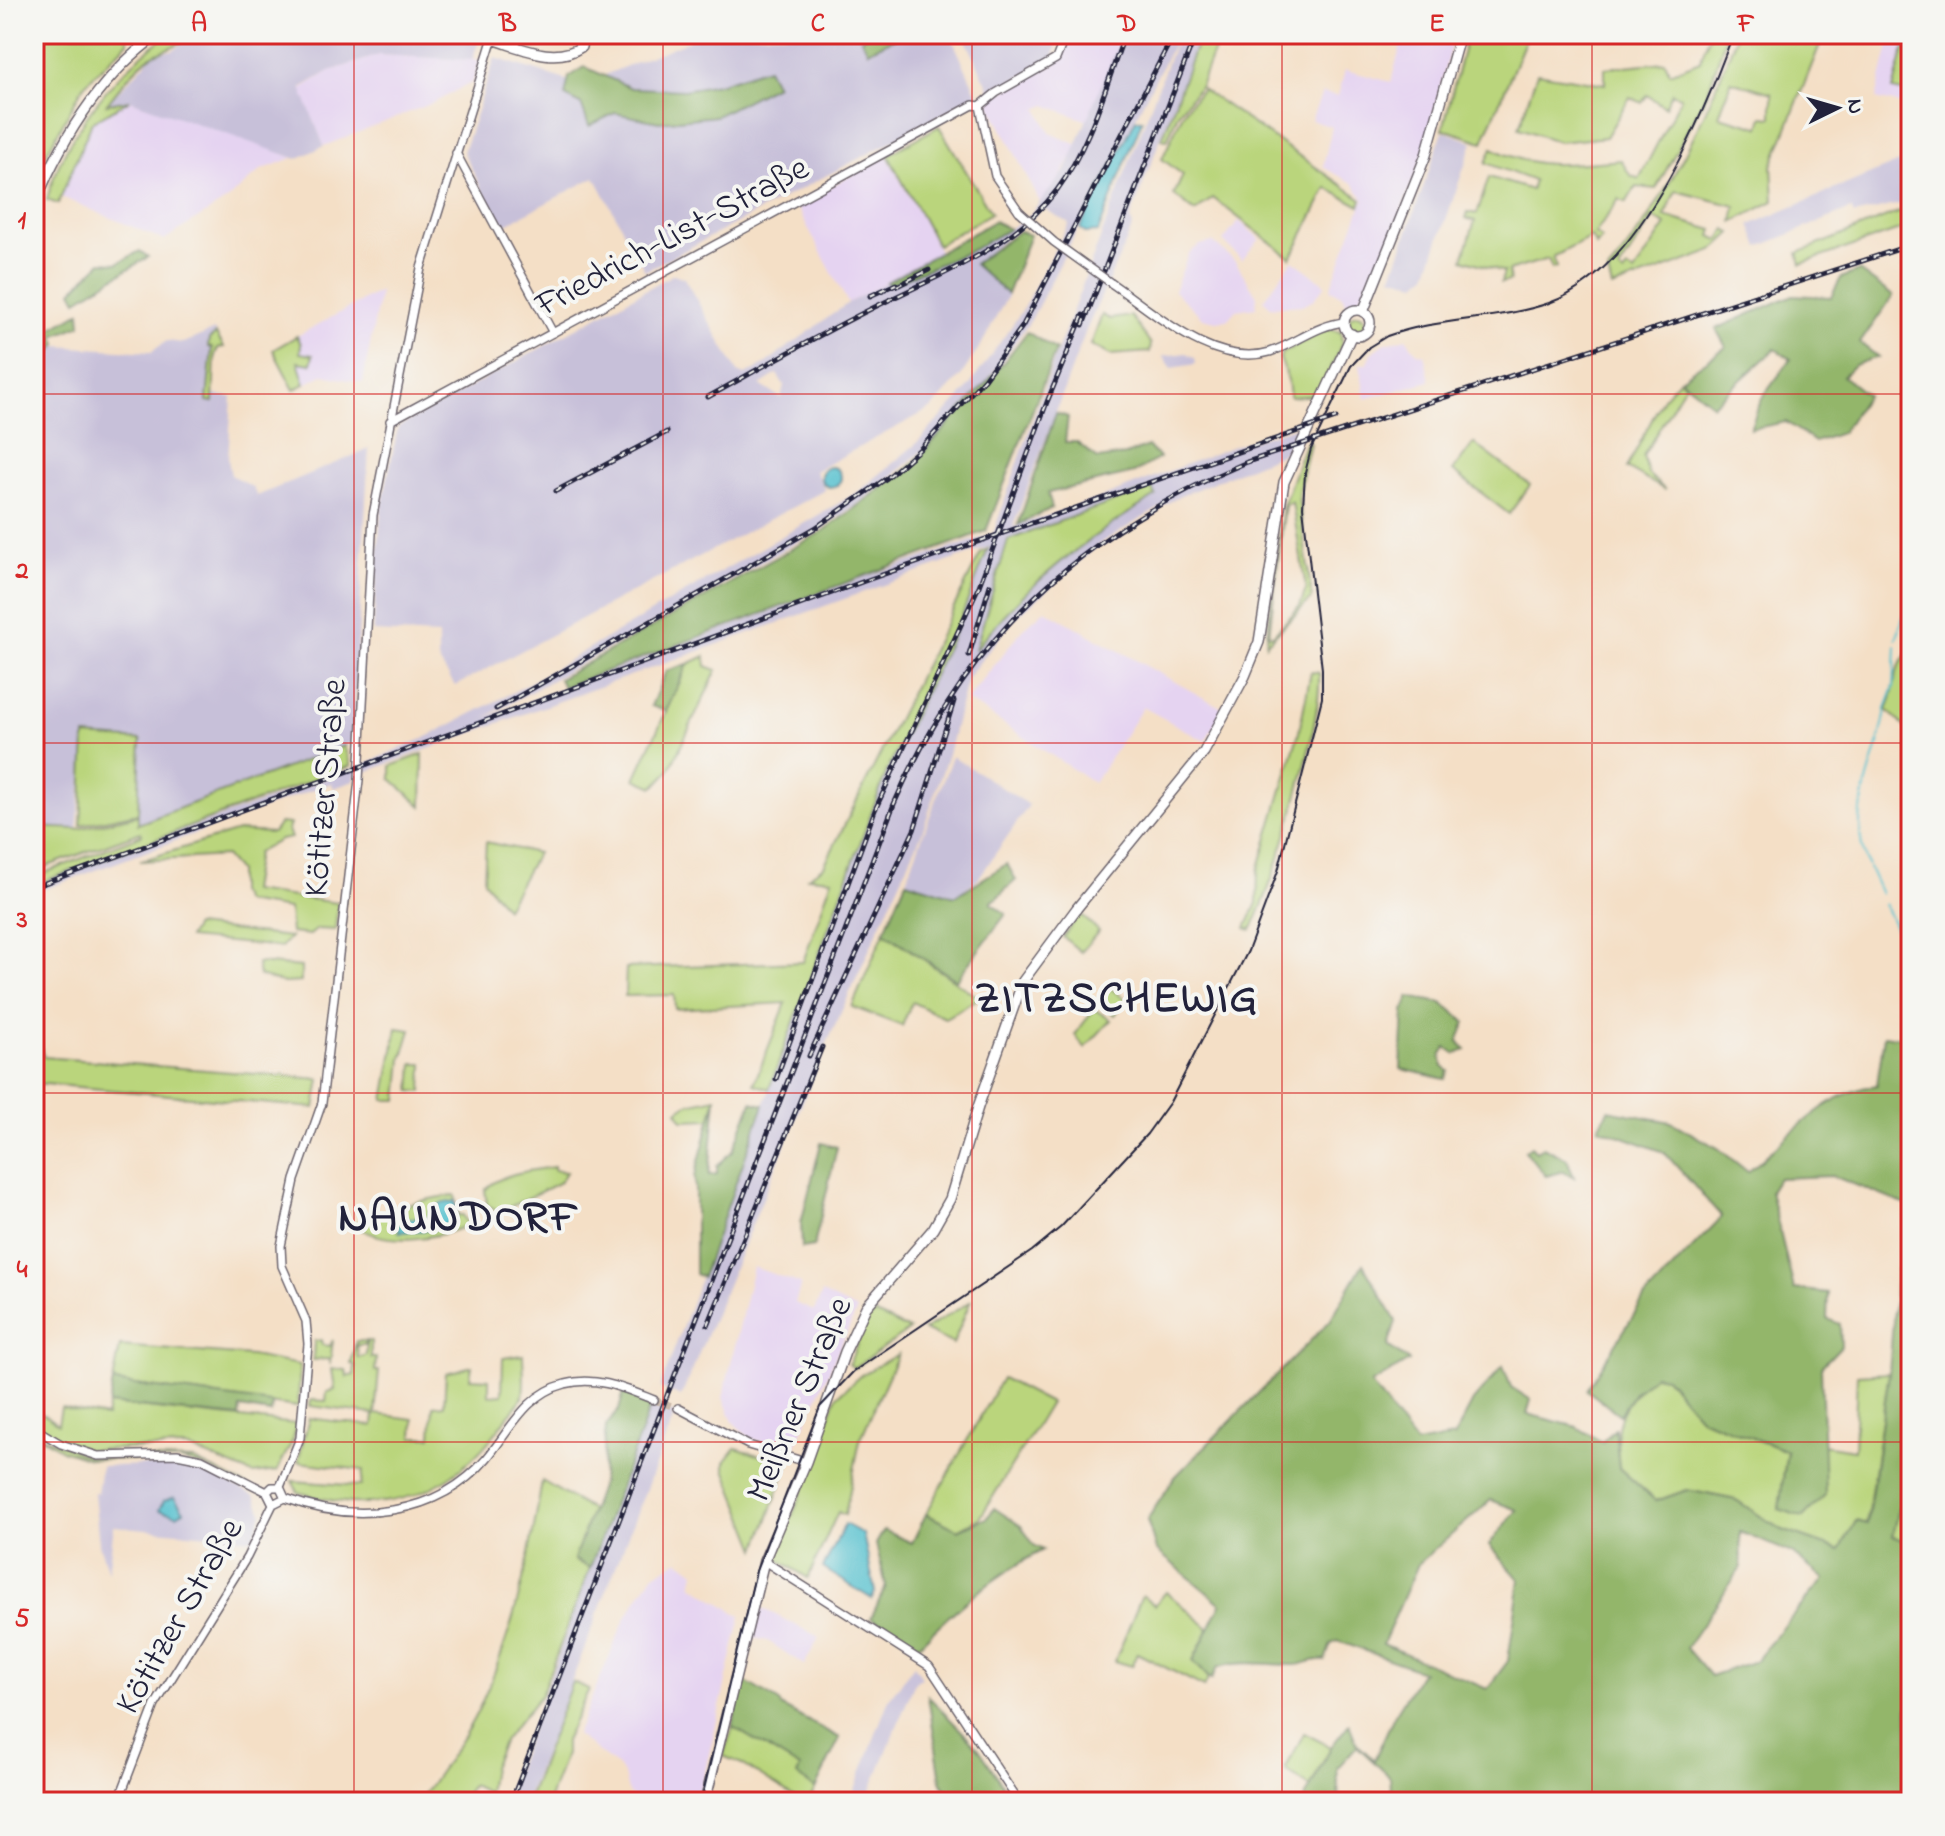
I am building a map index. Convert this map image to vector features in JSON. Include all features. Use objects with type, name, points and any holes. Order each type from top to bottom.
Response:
[{"type":"main road","points":[[34,205],[79,118],[118,71],[159,34]]},
{"type":"main road","points":[[493,36],[556,56],[571,54],[581,47],[583,34]]},
{"type":"main road","points":[[1363,312],[1426,155],[1460,34]]},
{"type":"main road","points":[[1351,312],[1363,312],[1370,321],[1369,329],[1359,336],[1352,334],[1345,322],[1351,312]]},
{"type":"main road","name":"Meißner Straße","points":[[705,1802],[764,1561],[866,1307],[933,1229],[950,1199],[978,1107],[1023,981],[1217,731],[1253,660],[1259,642],[1284,482],[1352,334]]},
{"type":"street","name":"Friedrich-List-Straße","points":[[390,421],[973,105],[980,106],[984,100],[1056,59],[1066,34]]},
{"type":"street","name":"Kötitzer Straße","points":[[118,1802],[161,1693],[247,1557],[273,1504],[285,1498],[280,1487],[300,1438],[308,1344],[306,1321],[282,1266],[281,1246],[295,1180],[322,1103],[359,780],[373,515],[421,268],[493,36]]},
{"type":"street","points":[[980,106],[995,176],[1019,211],[1054,242],[1111,283],[1205,344],[1236,354],[1270,352],[1322,327],[1345,322]]},
{"type":"street","points":[[456,153],[553,333]]},
{"type":"street","points":[[285,1498],[344,1512],[402,1509],[438,1496],[474,1471],[529,1404],[549,1389],[575,1382],[598,1382],[654,1400]]},
{"type":"street","points":[[678,1408],[748,1445],[806,1462]]},
{"type":"street","points":[[34,1428],[61,1444],[98,1456],[177,1454],[202,1459],[267,1492]]},
{"type":"street","name":"Kötitzer Straße","points":[[273,1504],[267,1492],[272,1487],[280,1487]]},
{"type":"street","points":[[764,1561],[929,1666],[1019,1802]]},
{"type":"shaded area","points":[[197,34],[481,34],[472,60],[379,55],[330,71],[301,88],[324,146],[297,159],[130,100],[106,105],[155,53],[173,50]]},
{"type":"shaded area","points":[[705,34],[950,34],[978,96],[645,271],[595,177],[501,227],[463,152],[495,58],[592,88],[607,74]]},
{"type":"shaded area","points":[[963,34],[1061,34],[1052,61],[991,92]]},
{"type":"shaded area","points":[[1069,34],[1122,34],[1088,121],[1046,105],[1038,109],[1050,133],[1078,145],[1054,189],[1041,204],[989,103],[994,96],[1053,65],[1063,52]]},
{"type":"shaded area","points":[[1122,34],[1200,34],[1130,219],[1133,226],[1087,328],[1013,527],[1098,499],[1236,445],[1305,424],[1290,450],[1178,497],[1102,542],[1014,619],[967,678],[948,754],[922,833],[824,1050],[681,1397],[660,1388],[887,771],[960,620],[989,547],[482,729],[355,776],[354,781],[334,788],[331,783],[34,893],[34,885],[352,769],[425,738],[519,689],[858,492],[916,444],[965,392],[1020,314],[1069,223],[1043,208],[975,263],[1008,295],[961,376],[932,408],[815,471],[825,490],[455,686],[438,660],[438,635],[373,632],[381,510],[398,427],[674,274],[684,278],[738,372],[745,375],[848,303],[887,282],[889,285],[970,251],[1027,218],[1066,170]],"holes":[[[1177,37],[1055,357],[993,534],[876,573],[486,717],[822,528],[863,500],[940,436],[974,399],[1031,320]],[[777,374],[784,385],[781,398],[760,385]],[[1152,489],[1155,496],[1106,526],[1030,587],[976,648],[1008,540]]]},
{"type":"shaded area","points":[[1376,34],[1454,34],[1424,152],[1379,268],[1375,268],[1359,300],[1348,307],[1342,295],[1330,289],[1364,199],[1353,183],[1323,167],[1332,127],[1311,120],[1322,93],[1338,96],[1345,70],[1391,82],[1402,41]]},
{"type":"shaded area","points":[[1892,34],[1911,34],[1911,107],[1876,99]]},
{"type":"shaded area","points":[[379,55],[480,60],[473,82],[435,102],[324,146],[301,89],[330,71]]},
{"type":"shaded area","points":[[130,100],[250,140],[293,158],[261,170],[227,200],[164,240],[61,197],[92,122]]},
{"type":"shaded area","points":[[1443,131],[1473,142],[1427,274],[1417,283],[1392,276]]},
{"type":"shaded area","points":[[887,156],[940,253],[848,303],[796,205]]},
{"type":"shaded area","points":[[1911,157],[1911,201],[1854,215],[1851,209],[1759,247],[1750,225]]},
{"type":"shaded area","points":[[1239,221],[1260,239],[1242,260],[1223,241]]},
{"type":"shaded area","points":[[1213,242],[1235,261],[1257,296],[1256,307],[1236,310],[1227,320],[1203,318],[1174,291],[1189,253],[1200,245]]},
{"type":"shaded area","points":[[1293,260],[1326,285],[1312,301],[1303,305],[1271,307],[1263,300]]},
{"type":"shaded area","points":[[380,291],[363,383],[323,375],[305,384],[298,369],[301,344],[297,336]]},
{"type":"shaded area","points":[[214,330],[224,347],[218,348],[215,355],[213,395],[232,397],[228,460],[231,475],[252,487],[257,496],[369,449],[352,743],[137,824],[141,740],[86,737],[77,829],[34,827],[34,349],[40,345],[151,352],[167,341],[184,343]]},
{"type":"shaded area","points":[[1406,338],[1417,353],[1424,354],[1430,381],[1365,399],[1360,364],[1367,364],[1371,353],[1386,343]]},
{"type":"shaded area","points":[[1186,353],[1195,358],[1196,364],[1172,368],[1163,356]]},
{"type":"shaded area","points":[[1045,610],[1224,709],[1205,741],[1143,707],[1094,783],[967,700],[1021,631]]},
{"type":"shaded area","points":[[952,756],[1029,805],[978,879],[955,896],[906,881]]},
{"type":"shaded area","points":[[753,1267],[801,1284],[795,1303],[814,1311],[822,1293],[857,1310],[794,1449],[751,1439],[734,1423],[723,1398]]},
{"type":"shaded area","points":[[651,1404],[675,1414],[525,1802],[504,1802]]},
{"type":"shaded area","points":[[179,1465],[207,1472],[255,1496],[262,1513],[253,1539],[114,1526],[108,1572],[99,1544],[94,1493],[97,1493],[101,1466]]},
{"type":"shaded area","points":[[679,1560],[695,1572],[692,1585],[741,1616],[698,1802],[643,1802],[629,1794],[624,1775],[616,1765],[576,1735],[626,1617],[653,1575]]},
{"type":"shaded area","points":[[756,1598],[761,1600],[760,1607],[819,1637],[804,1665],[768,1641],[754,1638],[751,1649],[745,1647]]},
{"type":"shaded area","points":[[914,1665],[922,1677],[915,1682],[866,1802],[851,1800],[889,1699]]},
{"type":"green space","points":[[34,34],[128,34],[128,42],[84,85],[34,176]]},
{"type":"green space","points":[[170,34],[197,34],[150,57],[130,76],[107,104],[130,100],[92,122],[58,204],[47,200],[65,153],[94,106],[131,65]]},
{"type":"green space","points":[[870,34],[903,34],[868,51],[861,39]]},
{"type":"green space","points":[[1200,34],[1220,34],[1200,86],[1178,113],[1167,140],[1162,139]]},
{"type":"green space","points":[[1467,34],[1528,34],[1483,142],[1443,129]]},
{"type":"green space","points":[[1710,34],[1726,35],[1708,92],[1656,189],[1636,187],[1626,203],[1619,199],[1595,234],[1602,239],[1596,246],[1591,237],[1553,257],[1557,267],[1552,269],[1548,259],[1508,271],[1510,281],[1501,283],[1504,272],[1463,259],[1475,221],[1466,218],[1468,212],[1477,214],[1489,177],[1531,190],[1534,181],[1486,163],[1492,148],[1540,163],[1621,160],[1630,175],[1639,179],[1681,98],[1672,93],[1665,107],[1647,95],[1642,103],[1630,97],[1606,137],[1559,142],[1519,128],[1537,73],[1605,84],[1605,68],[1665,62],[1670,73],[1700,61]]},
{"type":"green space","points":[[1737,34],[1793,38],[1794,34],[1824,34],[1772,166],[1774,201],[1733,222],[1736,206],[1676,191],[1664,216],[1713,230],[1711,236],[1719,240],[1726,230],[1732,233],[1713,251],[1612,288],[1608,272],[1648,217],[1683,158]],"holes":[[[1731,81],[1772,93],[1772,117],[1763,116],[1760,127],[1719,116]],[[1653,218],[1666,225],[1634,273],[1627,269],[1623,274],[1619,270]]]},
{"type":"green space","points":[[1904,49],[1911,51],[1911,94],[1893,90]]},
{"type":"green space","points":[[585,67],[631,88],[684,90],[718,84],[767,68],[776,85],[716,116],[659,122],[615,113],[589,126],[581,104],[565,96],[569,77]]},
{"type":"green space","points":[[1202,89],[1362,199],[1360,206],[1327,188],[1291,258],[1213,198],[1195,212],[1174,195],[1183,175],[1162,159],[1184,111]]},
{"type":"green space","points":[[939,126],[991,213],[937,245],[888,155]]},
{"type":"green space","points":[[1911,207],[1911,226],[1801,264],[1798,253]]},
{"type":"green space","points":[[994,221],[1009,229],[970,251],[889,285],[887,282]]},
{"type":"green space","points":[[1019,231],[1030,235],[1007,294],[974,264]]},
{"type":"green space","points":[[140,251],[148,257],[77,300],[72,291],[101,262],[118,263]]},
{"type":"green space","points":[[1859,271],[1893,296],[1860,343],[1878,357],[1854,365],[1843,376],[1867,395],[1841,433],[1815,442],[1786,422],[1750,429],[1762,398],[1791,359],[1775,349],[1713,405],[1680,379],[1726,347],[1716,329],[1793,295],[1831,297],[1841,278]]},
{"type":"green space","points":[[80,312],[81,325],[54,336],[57,344],[38,371],[34,369],[34,339]]},
{"type":"green space","points":[[1357,314],[1366,323],[1357,332],[1348,323]]},
{"type":"green space","points":[[1102,315],[1110,319],[1131,316],[1151,344],[1150,352],[1110,355],[1091,345]]},
{"type":"green space","points":[[1327,329],[1341,332],[1342,343],[1320,395],[1290,397],[1280,358],[1282,353]]},
{"type":"green space","points":[[1027,332],[1056,350],[986,531],[563,687],[559,679],[825,530],[911,466],[995,373]]},
{"type":"green space","points":[[216,334],[224,347],[218,348],[215,355],[213,402],[207,401],[212,348],[208,347],[209,339]]},
{"type":"green space","points":[[297,336],[301,344],[300,353],[313,355],[311,364],[298,362],[305,384],[294,390],[273,350]]},
{"type":"green space","points":[[1680,379],[1685,385],[1643,456],[1648,474],[1665,490],[1627,468],[1663,398]]},
{"type":"green space","points":[[1056,413],[1068,417],[1065,442],[1076,442],[1098,459],[1126,455],[1148,446],[1159,458],[1134,473],[1048,493],[1052,508],[1018,525]]},
{"type":"green space","points":[[1310,442],[1298,496],[1312,598],[1266,644],[1283,506],[1305,444]],"holes":[[[1292,502],[1306,589],[1300,606],[1273,635],[1269,635],[1285,505]]]},
{"type":"green space","points":[[1474,443],[1530,485],[1509,514],[1453,471]]},
{"type":"green space","points":[[1152,488],[1156,496],[1058,564],[1014,604],[975,650],[1008,540]]},
{"type":"green space","points":[[988,549],[960,620],[887,771],[769,1089],[754,1084],[786,1003],[675,1009],[674,995],[625,996],[626,968],[803,962],[832,879],[808,877],[824,866],[981,553]]},
{"type":"green space","points":[[1911,650],[1911,733],[1887,710],[1897,672]]},
{"type":"green space","points":[[705,656],[706,666],[717,670],[669,771],[654,787],[635,779],[688,664]]},
{"type":"green space","points":[[688,664],[666,711],[651,706],[666,671]]},
{"type":"green space","points":[[1311,672],[1319,673],[1318,696],[1306,764],[1284,842],[1251,930],[1246,928],[1257,903],[1258,871],[1299,732]]},
{"type":"green space","points":[[85,736],[141,740],[138,813],[81,825]]},
{"type":"green space","points":[[344,746],[351,766],[34,885],[34,877],[142,835],[141,832],[34,871],[34,827],[77,829],[138,815],[138,824]]},
{"type":"green space","points":[[423,754],[422,806],[391,779],[391,766]]},
{"type":"green space","points":[[280,823],[290,824],[288,830],[291,838],[280,840],[257,853],[251,891],[338,903],[335,930],[317,929],[310,935],[291,933],[289,909],[244,902],[238,892],[238,871],[225,856],[140,861],[238,831],[273,833]]},
{"type":"green space","points":[[486,842],[537,853],[506,908],[484,881]]},
{"type":"green space","points":[[1007,864],[1016,880],[991,903],[1006,914],[956,980],[884,932],[906,881],[955,896]]},
{"type":"green space","points":[[1080,914],[1099,931],[1081,952],[1063,937]]},
{"type":"green space","points":[[195,926],[290,937],[281,947],[188,938]]},
{"type":"green space","points":[[884,932],[979,998],[945,1018],[912,1002],[902,1026],[852,1007]]},
{"type":"green space","points":[[257,963],[301,967],[301,982],[284,983],[259,976]]},
{"type":"green space","points":[[1109,987],[1126,1000],[1115,1015],[1099,1004]]},
{"type":"green space","points":[[1409,997],[1442,1003],[1466,1022],[1458,1041],[1466,1050],[1456,1054],[1446,1048],[1441,1056],[1443,1067],[1449,1071],[1445,1079],[1401,1069],[1404,1011]]},
{"type":"green space","points":[[1094,1009],[1111,1020],[1085,1048],[1075,1035]]},
{"type":"green space","points":[[34,1018],[44,1057],[320,1079],[315,1108],[34,1083]]},
{"type":"green space","points":[[397,1028],[411,1030],[402,1059],[398,1100],[384,1100]]},
{"type":"green space","points":[[1884,1035],[1911,1039],[1911,1207],[1833,1176],[1778,1178],[1770,1191],[1794,1289],[1828,1293],[1827,1319],[1840,1324],[1841,1346],[1821,1367],[1825,1495],[1803,1517],[1779,1509],[1787,1451],[1702,1419],[1665,1377],[1655,1375],[1634,1393],[1620,1415],[1587,1390],[1645,1297],[1722,1217],[1664,1152],[1599,1128],[1608,1110],[1671,1122],[1718,1148],[1748,1172],[1824,1107],[1858,1089],[1877,1085]]},
{"type":"green space","points":[[413,1064],[423,1064],[422,1092],[411,1091]]},
{"type":"green space","points":[[716,1098],[711,1119],[683,1120],[677,1111],[688,1104]]},
{"type":"green space","points":[[716,1098],[709,1175],[717,1174],[717,1166],[733,1151],[752,1102],[764,1105],[702,1277],[695,1274],[695,1176]]},
{"type":"green space","points":[[821,1143],[837,1147],[814,1246],[802,1248],[801,1223]]},
{"type":"green space","points":[[1531,1146],[1536,1151],[1543,1147],[1567,1159],[1574,1177],[1564,1171],[1546,1176],[1525,1151]]},
{"type":"green space","points":[[554,1167],[554,1170],[566,1172],[560,1182],[500,1212],[487,1205],[485,1190],[491,1184],[517,1173]]},
{"type":"green space","points":[[455,1195],[458,1215],[463,1215],[468,1225],[456,1230],[427,1237],[397,1239],[368,1233],[356,1226],[356,1223],[392,1209]]},
{"type":"green space","points":[[1363,1264],[1396,1321],[1388,1346],[1409,1361],[1371,1384],[1416,1444],[1454,1437],[1473,1401],[1503,1366],[1511,1387],[1531,1400],[1527,1414],[1577,1427],[1602,1442],[1615,1429],[1619,1468],[1656,1501],[1687,1490],[1736,1500],[1780,1529],[1840,1550],[1856,1521],[1867,1524],[1889,1373],[1897,1269],[1904,1266],[1911,1271],[1911,1438],[1906,1485],[1911,1489],[1911,1512],[1899,1508],[1893,1536],[1911,1544],[1911,1700],[1908,1710],[1911,1802],[1396,1802],[1392,1799],[1390,1777],[1357,1746],[1337,1768],[1339,1802],[1303,1802],[1331,1747],[1349,1724],[1357,1744],[1374,1760],[1394,1716],[1422,1671],[1338,1641],[1331,1644],[1325,1660],[1294,1665],[1228,1665],[1218,1667],[1212,1679],[1209,1678],[1193,1661],[1221,1604],[1156,1550],[1147,1520],[1175,1477],[1330,1321]],"holes":[[[1491,1500],[1517,1510],[1489,1545],[1520,1580],[1508,1661],[1487,1689],[1383,1644],[1418,1564]],[[1740,1532],[1792,1553],[1824,1579],[1755,1661],[1710,1676],[1686,1648],[1741,1568]]]},
{"type":"green space","points":[[970,1302],[953,1344],[924,1330]]},
{"type":"green space","points":[[876,1314],[909,1330],[854,1368],[849,1364],[867,1319]]},
{"type":"green space","points":[[321,1340],[322,1345],[330,1346],[333,1340],[330,1363],[328,1359],[313,1360],[314,1341]]},
{"type":"green space","points":[[356,1341],[365,1341],[365,1345],[357,1345],[358,1358],[366,1355],[367,1341],[371,1341],[371,1358],[376,1358],[375,1371],[379,1371],[375,1414],[414,1419],[413,1437],[431,1437],[433,1406],[444,1405],[446,1373],[472,1366],[470,1378],[489,1379],[489,1395],[502,1394],[503,1358],[523,1355],[522,1398],[483,1448],[461,1469],[413,1495],[387,1502],[359,1503],[298,1492],[292,1481],[361,1486],[363,1470],[298,1462],[309,1418],[373,1426],[374,1414],[310,1406],[311,1400],[326,1401],[327,1392],[335,1390],[332,1369],[346,1370],[347,1377],[354,1375],[355,1365],[351,1364]]},
{"type":"green space","points":[[120,1346],[251,1356],[300,1365],[298,1407],[113,1382]]},
{"type":"green space","points":[[898,1354],[860,1440],[845,1515],[838,1512],[808,1578],[775,1557],[810,1473],[836,1397],[861,1375]]},
{"type":"green space","points":[[1889,1373],[1866,1525],[1856,1521],[1841,1551],[1780,1529],[1736,1500],[1687,1490],[1656,1501],[1619,1468],[1617,1438],[1621,1416],[1633,1396],[1655,1375],[1665,1377],[1702,1419],[1787,1451],[1779,1509],[1825,1494],[1821,1445],[1854,1450],[1857,1375]]},
{"type":"green space","points":[[1002,1378],[1050,1403],[980,1518],[958,1530],[926,1514]]},
{"type":"green space","points":[[113,1382],[272,1403],[271,1413],[240,1408],[239,1417],[109,1404]]},
{"type":"green space","points":[[624,1391],[652,1402],[590,1568],[574,1560],[602,1481],[606,1426],[619,1410]]},
{"type":"green space","points":[[109,1404],[297,1424],[293,1440],[277,1471],[253,1474],[186,1447],[87,1450],[63,1441],[34,1422],[34,1409],[58,1424],[61,1408],[106,1417]]},
{"type":"green space","points":[[34,1433],[90,1457],[194,1460],[258,1491],[206,1467],[180,1460],[89,1459],[62,1450]]},
{"type":"green space","points":[[736,1448],[788,1464],[757,1549],[725,1469],[725,1462]]},
{"type":"green space","points":[[542,1481],[593,1511],[574,1560],[590,1568],[541,1695],[504,1740],[492,1767],[488,1793],[472,1785],[460,1802],[419,1802],[468,1729],[493,1677],[519,1594]]},
{"type":"green space","points":[[994,1508],[1021,1526],[1034,1545],[1043,1550],[977,1593],[919,1645],[871,1618],[886,1586],[876,1544],[884,1530],[912,1543],[926,1514],[958,1530],[987,1518]]},
{"type":"green space","points":[[1899,1508],[1911,1512],[1911,1544],[1892,1536]]},
{"type":"green space","points":[[1166,1592],[1209,1628],[1193,1660],[1209,1678],[1204,1687],[1137,1653],[1132,1666],[1115,1661],[1142,1595],[1155,1605]]},
{"type":"green space","points":[[741,1679],[778,1701],[782,1707],[840,1738],[815,1789],[797,1775],[800,1768],[733,1727]]},
{"type":"green space","points":[[572,1682],[589,1689],[565,1741],[565,1754],[548,1802],[527,1802]]},
{"type":"green space","points":[[928,1696],[979,1749],[1014,1802],[951,1802],[941,1780]]},
{"type":"green space","points":[[733,1727],[801,1768],[798,1775],[815,1789],[808,1802],[802,1802],[742,1764],[723,1756]]},
{"type":"green space","points":[[1304,1733],[1331,1747],[1310,1787],[1285,1770]]},
{"type":"water","points":[[1136,119],[1142,120],[1098,232],[1085,233],[1080,228]]},
{"type":"water","points":[[831,467],[838,470],[841,477],[838,484],[831,487],[824,484],[821,477],[824,470]]},
{"type":"water","points":[[455,1201],[456,1219],[433,1230],[399,1232],[400,1219],[428,1218],[430,1210],[438,1208],[439,1204]]},
{"type":"water","points":[[174,1497],[184,1511],[177,1515],[159,1510],[164,1501]]},
{"type":"water","points":[[845,1524],[863,1534],[875,1592],[872,1599],[823,1568]]},
{"type":"waterway","points":[[1896,639],[1911,595]]},
{"type":"waterway","points":[[1868,865],[1862,845],[1862,806],[1894,687],[1896,646]]},
{"type":"waterway","points":[[1869,868],[1881,894]]},
{"type":"waterway","points":[[1884,904],[1911,960]]},
{"type":"tunnel","points":[[654,1400],[678,1408]]},
{"type":"tram line","points":[[701,1802],[756,1571],[820,1407],[854,1371],[1032,1251],[1061,1227],[1147,1134],[1170,1102],[1248,951],[1278,871],[1322,698],[1322,669],[1303,507],[1305,473],[1311,449],[1351,366],[1369,347],[1387,336],[1427,325],[1509,313],[1549,303],[1581,286],[1611,260],[1639,227],[1663,189],[1704,108],[1733,34]]},
{"type":"railway","points":[[708,397],[840,325],[978,256],[1021,227],[1040,210],[1069,173],[1096,115],[1125,34]]},
{"type":"railway","points":[[496,709],[815,528],[887,478],[921,448],[984,379],[1022,327],[1174,34]]},
{"type":"railway","points":[[1083,325],[1196,34]]},
{"type":"railway","points":[[511,1802],[894,804],[924,744],[957,690],[994,641],[1035,597],[1081,557],[1131,522],[1187,490],[1247,462],[1911,245]]},
{"type":"railway","points":[[897,286],[929,270]]},
{"type":"railway","points":[[870,296],[896,284]]},
{"type":"railway","points":[[776,1079],[875,810],[979,586],[1047,402],[1083,315]]},
{"type":"railway","points":[[34,887],[870,579],[1336,418]]},
{"type":"railway","points":[[556,491],[667,432]]},
{"type":"railway","points":[[969,655],[990,585]]},
{"type":"railway","points":[[809,1056],[914,830],[954,701]]},
{"type":"railway","points":[[708,1325],[822,1047]]},
{"type":"district","name":"ZITZSCHEWIG","points":[[1117,1000]]},
{"type":"district","name":"NAUNDORF","points":[[459,1219]]}]
